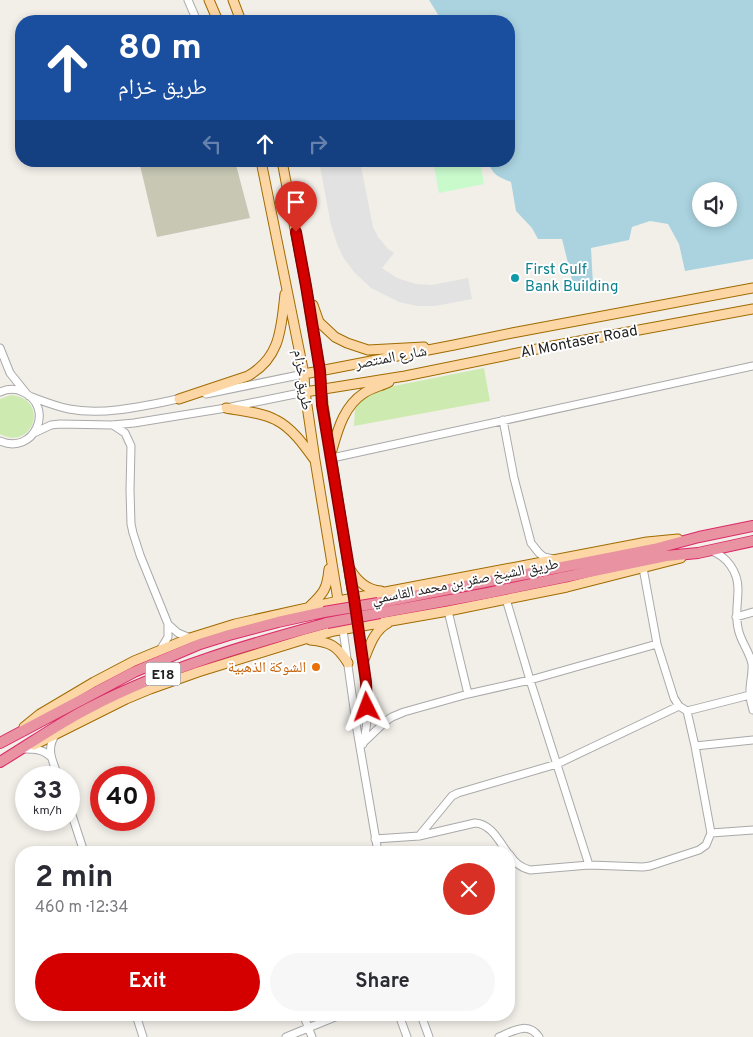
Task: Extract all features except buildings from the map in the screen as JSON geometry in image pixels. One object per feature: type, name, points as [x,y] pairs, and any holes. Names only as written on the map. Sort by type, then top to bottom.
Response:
[{"type":"highway","name":"طريق الشيخ صقر بن محمد القاسمي","points":[[0,762],[91,707],[137,685],[179,668],[247,645],[379,608],[753,526]]},
{"type":"highway","name":"طريق الشيخ صقر بن محمد القاسمي","points":[[0,743],[134,672],[200,644],[229,635],[324,612],[379,608],[488,593],[666,556],[703,552],[732,554],[753,541]]},
{"type":"main road","points":[[209,0],[215,15]]},
{"type":"main road","points":[[233,0],[239,15]]},
{"type":"main road","name":"طريق خزام","points":[[261,167],[304,374],[315,460],[343,630]]},
{"type":"main road","name":"طريق خزام","points":[[283,167],[320,371],[322,405],[358,627]]},
{"type":"main road","points":[[179,399],[248,376],[257,371],[267,361],[276,348],[281,332],[286,284]]},
{"type":"main road","points":[[306,286],[320,322],[335,337],[347,343],[368,350],[454,345]]},
{"type":"main road","name":"شارع المنتصر","points":[[304,374],[753,288]]},
{"type":"main road","name":"Al Montaser Road","points":[[405,376],[547,347],[753,309]]},
{"type":"main road","points":[[331,455],[339,425],[349,406],[364,393],[405,376]]},
{"type":"main road","name":"شارع المنتصر","points":[[305,392],[405,376]]},
{"type":"main road","points":[[226,408],[276,419],[294,434],[315,460]]},
{"type":"main road","points":[[10,737],[40,714],[134,661],[190,638],[235,624],[338,601],[647,542],[699,537]]},
{"type":"main road","points":[[12,755],[150,689],[305,639],[567,587],[703,552]]},
{"type":"main road","points":[[308,608],[326,589],[330,556]]},
{"type":"main road","points":[[347,560],[351,571],[361,583],[378,591],[389,592]]},
{"type":"main road","points":[[363,662],[377,631],[392,621]]},
{"type":"main road","points":[[305,639],[327,642],[341,651],[348,663]]},
{"type":"street","points":[[188,0],[194,15]]},
{"type":"street","points":[[0,348],[10,373],[34,400],[38,408],[40,416],[34,433]]},
{"type":"street","points":[[331,455],[753,366]]},
{"type":"street","name":"شارع المنتصر","points":[[28,394],[55,406],[106,412],[304,374]]},
{"type":"street","points":[[0,392],[11,389],[20,390],[28,394]]},
{"type":"street","name":"شارع المنتصر","points":[[2,442],[14,444],[21,442],[34,433],[60,424],[112,425],[134,423],[226,408],[305,392]]},
{"type":"street","points":[[503,420],[514,478],[531,543],[544,557],[557,560]]},
{"type":"street","points":[[112,425],[125,433],[132,446],[131,524],[140,556],[168,624],[168,637],[160,650]]},
{"type":"street","points":[[703,552],[719,555],[732,554],[738,587],[736,617],[738,629],[751,661],[753,672],[750,695],[753,710]]},
{"type":"street","points":[[515,863],[530,870],[589,864],[644,867],[704,848],[706,845],[711,833],[695,746],[686,711],[679,706],[674,698],[657,644],[643,568]]},
{"type":"street","points":[[506,599],[589,864]]},
{"type":"street","points":[[448,611],[468,694]]},
{"type":"street","points":[[736,617],[753,612]]},
{"type":"street","points":[[168,624],[178,634],[190,638]]},
{"type":"street","points":[[358,627],[367,707],[362,746]]},
{"type":"street","points":[[343,630],[356,730],[362,746],[377,846]]},
{"type":"street","points":[[362,746],[386,721],[398,714],[468,694],[530,680],[657,644]]},
{"type":"street","points":[[686,711],[750,695]]},
{"type":"street","points":[[419,836],[452,796],[458,793],[557,764],[679,706]]},
{"type":"street","points":[[55,766],[50,754],[51,743],[56,734]]},
{"type":"street","points":[[695,746],[753,740]]},
{"type":"street","points":[[24,750],[42,750],[52,758]]},
{"type":"street","points":[[375,839],[419,836],[482,824],[489,828],[502,846]]},
{"type":"street","points":[[711,833],[753,830]]},
{"type":"street","points":[[77,831],[82,846]]},
{"type":"street","points":[[138,1021],[144,1037]]},
{"type":"street","points":[[306,1021],[312,1037]]},
{"type":"street","points":[[286,1037],[325,1021]]},
{"type":"street","points":[[400,1021],[407,1037]]},
{"type":"street","points":[[424,1021],[429,1037]]},
{"type":"street","points":[[499,1037],[520,1028],[532,1029],[539,1037]]},
{"type":"shaded area","points":[[140,167],[237,167],[250,218],[157,237]]},
{"type":"shaded area","points":[[320,167],[361,167],[373,227],[378,237],[394,253],[382,268],[397,278],[416,284],[432,285],[468,278],[472,299],[435,306],[417,306],[399,302],[371,288],[354,272],[343,257],[331,225]]},
{"type":"green space","points":[[434,167],[481,167],[484,184],[439,193]]},
{"type":"green space","points":[[484,368],[490,401],[354,426],[355,409],[364,396],[379,389]]},
{"type":"green space","points":[[11,395],[23,399],[31,405],[34,414],[33,423],[29,431],[21,436],[12,438],[0,434],[0,399]]},
{"type":"water","points":[[429,0],[753,0],[753,259],[685,271],[679,244],[668,224],[650,221],[632,227],[629,240],[591,248],[593,285],[573,289],[562,239],[538,239],[532,228],[516,211],[511,182],[500,177],[491,167],[515,167],[515,15],[438,15]]},
{"type":"place","name":"First Gulf Bank Building","points":[[515,278]]},
{"type":"place","name":"الشوكة الذهبية","points":[[316,667]]},
{"type":"route","points":[[296,232],[320,371],[322,405],[354,598],[366,682],[367,707]]}]
